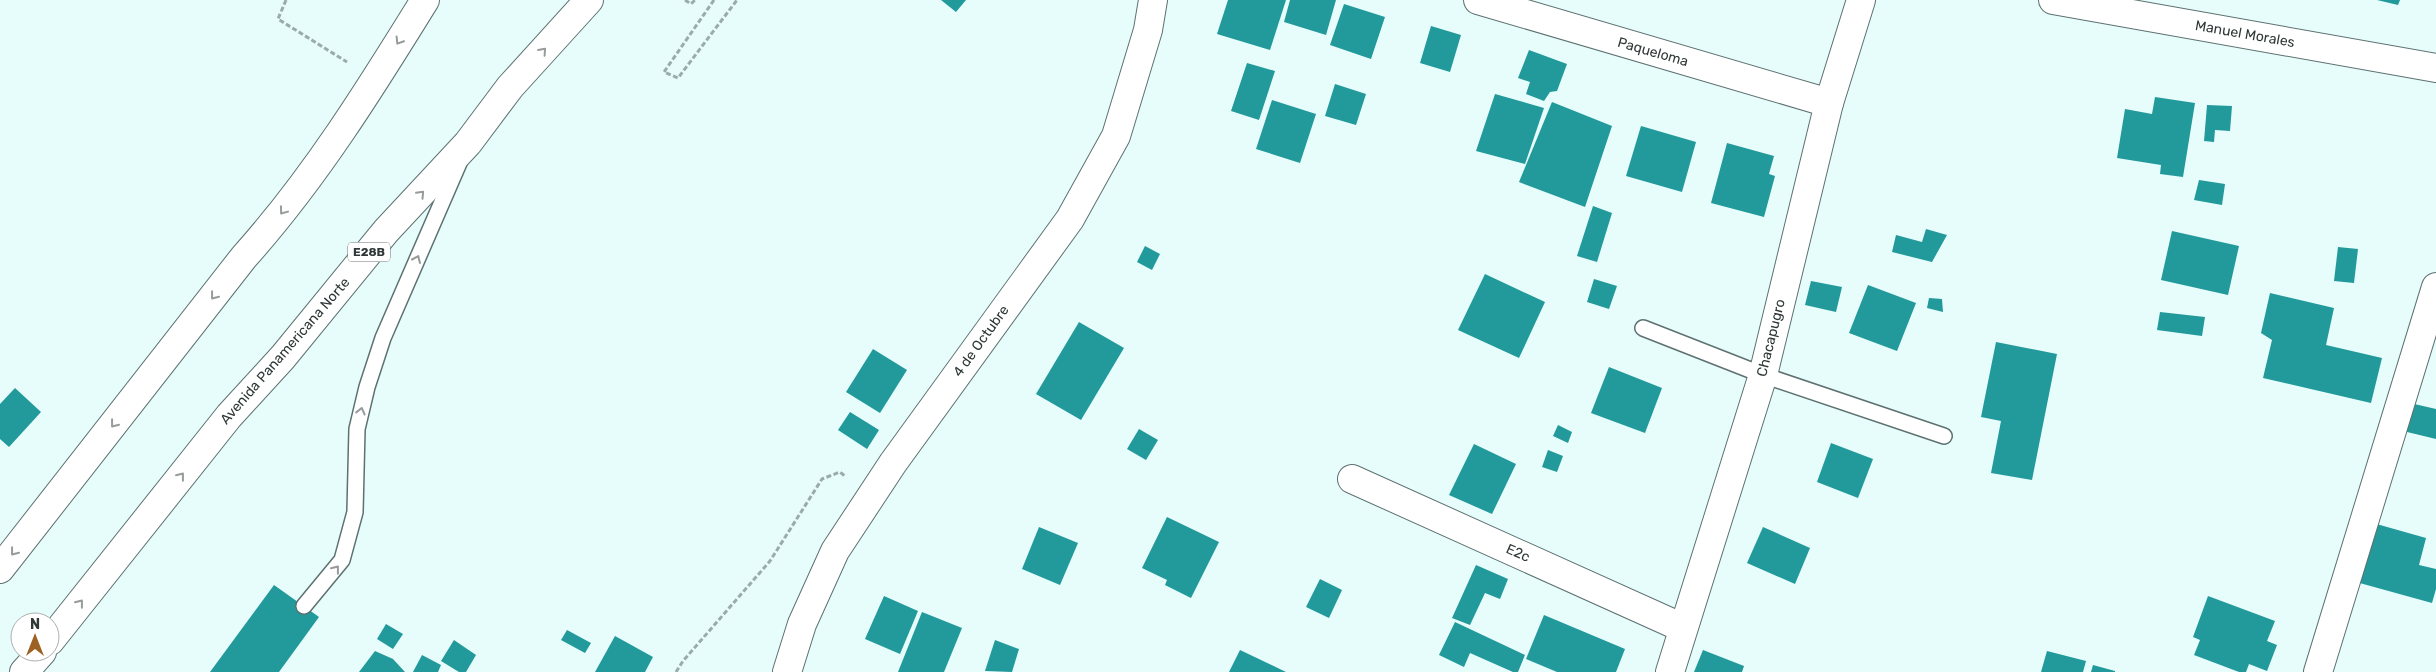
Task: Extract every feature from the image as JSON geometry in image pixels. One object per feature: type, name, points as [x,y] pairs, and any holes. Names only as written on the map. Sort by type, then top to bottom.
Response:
[{"type":"main road","points":[[0,569],[244,258],[267,232],[375,80],[425,0]]},
{"type":"main road","name":"Avenida Panamericana Norte","points":[[60,628],[229,416],[283,357],[386,231],[468,143],[510,87],[589,0]]},
{"type":"main road","name":"4 de Octubre","points":[[787,672],[802,624],[835,551],[898,455],[1070,219],[1116,136],[1148,30],[1152,0]]},
{"type":"main road","name":"Paqueloma","points":[[1478,0],[1829,103]]},
{"type":"main road","name":"Chacapugro","points":[[1670,672],[1763,375],[1829,103],[1861,0]]},
{"type":"main road","name":"Manuel Morales","points":[[2053,0],[2436,68]]},
{"type":"main road","points":[[2318,672],[2436,287]]},
{"type":"main road","name":"E2c","points":[[1352,478],[1683,628]]},
{"type":"main road","points":[[24,672],[33,662]]},
{"type":"lane","points":[[304,606],[342,560],[355,512],[357,429],[367,386],[383,338],[468,143]]},
{"type":"lane","points":[[1642,328],[1763,375],[1944,436]]},
{"type":"path","points":[[286,0],[278,18],[375,80]]},
{"type":"path","points":[[686,0],[691,4],[694,0]]},
{"type":"path","points":[[714,0],[664,72],[678,78],[737,0]]},
{"type":"path","points":[[676,672],[683,661],[770,561],[822,479],[840,472],[870,498]]},
{"type":"building","points":[[941,0],[966,0],[956,12]]},
{"type":"building","points":[[1228,0],[1286,0],[1270,50],[1217,34]]},
{"type":"building","points":[[1290,0],[1336,0],[1326,35],[1284,22]]},
{"type":"building","points":[[2377,0],[2400,0],[2398,5]]},
{"type":"building","points":[[1344,4],[1385,17],[1371,59],[1330,45]]},
{"type":"building","points":[[1431,26],[1461,35],[1450,72],[1420,63]]},
{"type":"building","points":[[1529,50],[1567,64],[1557,91],[1550,92],[1544,101],[1526,94],[1530,82],[1518,78]]},
{"type":"building","points":[[1247,63],[1275,71],[1259,120],[1231,111]]},
{"type":"building","points":[[1335,84],[1366,94],[1356,125],[1325,116]]},
{"type":"building","points":[[1495,94],[1544,108],[1525,164],[1476,151]]},
{"type":"building","points":[[2155,97],[2195,103],[2183,177],[2160,174],[2161,165],[2117,158],[2125,109],[2152,114]]},
{"type":"building","points":[[1272,100],[1316,114],[1300,163],[1256,149]]},
{"type":"building","points":[[1552,102],[1612,126],[1585,207],[1519,182]]},
{"type":"building","points":[[2207,105],[2232,106],[2230,131],[2215,130],[2214,142],[2204,141]]},
{"type":"building","points":[[1641,126],[1696,142],[1682,192],[1626,176]]},
{"type":"building","points":[[1727,143],[1774,156],[1769,174],[1775,176],[1764,217],[1711,203]]},
{"type":"building","points":[[2199,180],[2225,184],[2222,205],[2194,200]]},
{"type":"building","points":[[1593,206],[1612,213],[1597,262],[1577,256]]},
{"type":"building","points":[[1926,229],[1947,235],[1932,262],[1892,252],[1896,235],[1922,242]]},
{"type":"building","points":[[2172,231],[2239,246],[2228,295],[2161,280]]},
{"type":"building","points":[[1145,246],[1160,254],[1152,270],[1137,262]]},
{"type":"building","points":[[2338,247],[2358,249],[2354,283],[2334,281]]},
{"type":"building","points":[[1485,274],[1545,302],[1519,358],[1458,330]]},
{"type":"building","points":[[1594,279],[1617,286],[1609,309],[1587,302]]},
{"type":"building","points":[[1811,281],[1842,287],[1836,312],[1805,305]]},
{"type":"building","points":[[1868,285],[1916,303],[1897,351],[1849,333]]},
{"type":"building","points":[[2270,293],[2334,308],[2326,345],[2382,358],[2371,403],[2263,378],[2272,340],[2261,333]]},
{"type":"building","points":[[1929,298],[1942,299],[1943,312],[1927,308]]},
{"type":"building","points":[[2160,312],[2205,317],[2202,336],[2157,330]]},
{"type":"building","points":[[1079,322],[1124,348],[1081,420],[1036,394]]},
{"type":"building","points":[[1996,342],[2057,354],[2032,480],[1991,473],[2001,421],[1981,417]]},
{"type":"building","points":[[873,349],[907,370],[880,413],[846,392]]},
{"type":"building","points":[[1609,367],[1662,388],[1645,433],[1591,413]]},
{"type":"building","points":[[15,388],[41,412],[9,447],[0,439],[0,404]]},
{"type":"building","points":[[2410,403],[2436,409],[2436,439],[2403,431]]},
{"type":"building","points":[[850,412],[879,430],[867,449],[838,430]]},
{"type":"building","points":[[1558,425],[1572,432],[1568,443],[1553,436]]},
{"type":"building","points":[[1139,429],[1158,440],[1146,460],[1127,449]]},
{"type":"building","points":[[1831,443],[1873,459],[1858,498],[1817,482]]},
{"type":"building","points":[[1474,444],[1516,464],[1492,514],[1449,495]]},
{"type":"building","points":[[1548,450],[1563,456],[1557,472],[1542,467]]},
{"type":"building","points":[[1167,517],[1219,542],[1191,598],[1165,585],[1167,580],[1142,568]]},
{"type":"building","points":[[2373,523],[2426,538],[2419,565],[2436,569],[2436,589],[2432,603],[2356,582]]},
{"type":"building","points":[[1039,527],[1078,543],[1060,585],[1022,569]]},
{"type":"building","points":[[1763,527],[1810,548],[1795,584],[1747,563]]},
{"type":"building","points":[[1476,565],[1508,579],[1500,599],[1485,593],[1470,625],[1452,618]]},
{"type":"building","points":[[1320,579],[1342,590],[1329,618],[1306,607]]},
{"type":"building","points":[[274,585],[319,617],[279,672],[210,672]]},
{"type":"building","points":[[884,596],[918,611],[900,654],[865,639]]},
{"type":"building","points":[[2208,596],[2275,621],[2267,641],[2277,645],[2267,671],[2249,664],[2246,672],[2239,672],[2194,655],[2200,640],[2193,637]]},
{"type":"building","points":[[922,612],[962,628],[944,672],[898,672]]},
{"type":"building","points":[[1544,615],[1625,649],[1616,672],[1557,672],[1526,659]]},
{"type":"building","points":[[1455,622],[1525,655],[1518,672],[1513,672],[1470,653],[1464,667],[1439,655]]},
{"type":"building","points":[[386,624],[403,634],[393,649],[377,639]]},
{"type":"building","points":[[567,630],[591,643],[585,653],[561,640]]},
{"type":"building","points":[[615,636],[653,657],[645,672],[595,672]]},
{"type":"building","points":[[454,640],[476,655],[466,672],[459,672],[441,661]]},
{"type":"building","points":[[995,640],[1019,649],[1012,672],[985,671]]},
{"type":"building","points":[[1240,650],[1286,672],[1229,672]]},
{"type":"building","points":[[1703,650],[1744,666],[1742,672],[1694,672]]},
{"type":"building","points":[[375,651],[393,659],[405,672],[359,672]]},
{"type":"building","points":[[2047,651],[2086,661],[2083,672],[2041,672]]},
{"type":"building","points":[[422,655],[441,665],[438,672],[413,672]]},
{"type":"building","points":[[2093,665],[2115,671],[2115,672],[2091,672]]}]
